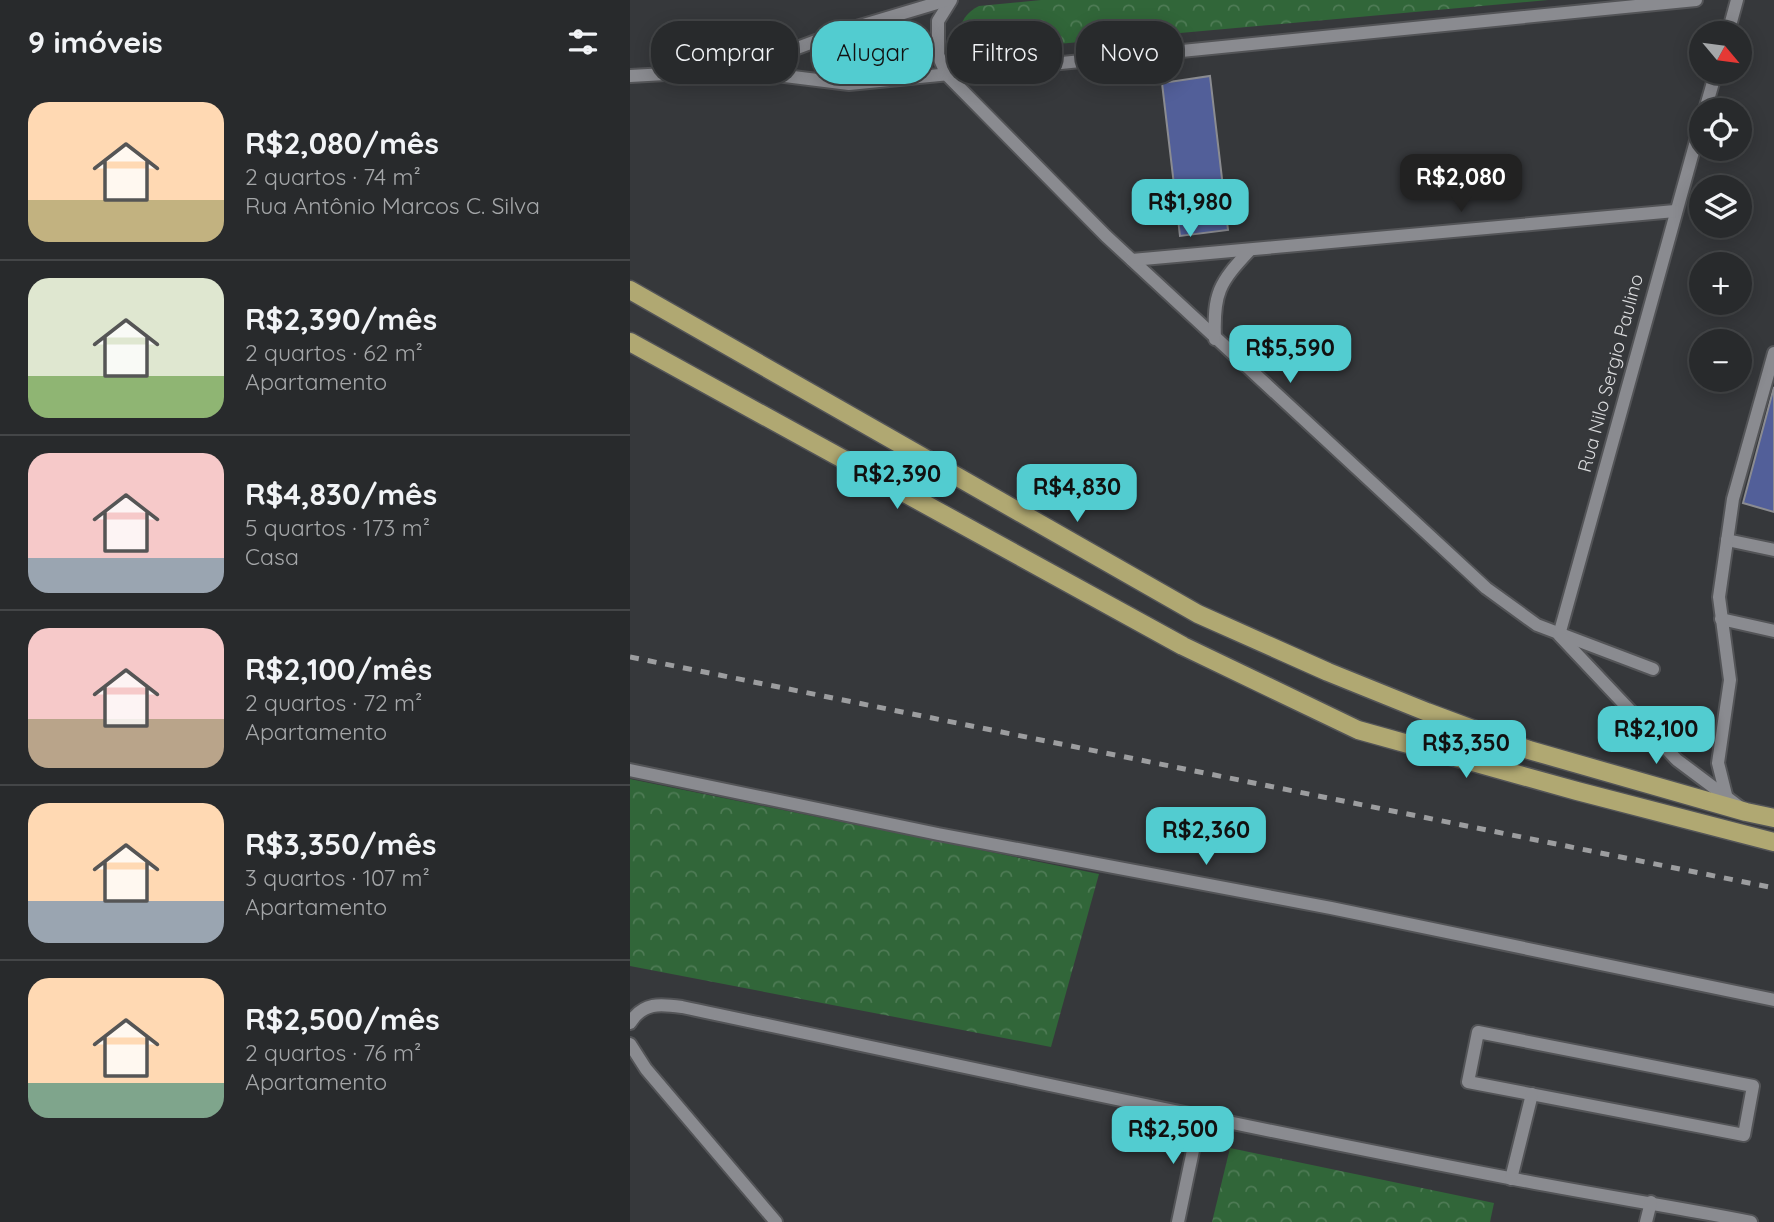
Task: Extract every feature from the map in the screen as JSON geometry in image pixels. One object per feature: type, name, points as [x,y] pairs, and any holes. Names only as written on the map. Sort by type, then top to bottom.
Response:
[{"type":"main road","points":[[630,290],[1198,614],[1328,672],[1517,745],[1774,818]]},
{"type":"main road","points":[[630,342],[1183,646],[1358,730],[1590,795],[1774,842]]},
{"type":"street","points":[[798,47],[840,32],[949,0]]},
{"type":"street","points":[[798,77],[849,83],[947,75],[938,55],[938,21],[949,0]]},
{"type":"street","points":[[1062,63],[1696,0]]},
{"type":"street","points":[[1731,21],[1737,0]]},
{"type":"street","points":[[630,76],[651,75]]},
{"type":"street","points":[[956,84],[1106,236],[1486,588],[1537,625],[1653,669]]},
{"type":"street","name":"Rua Nilo Sergio Paulino","points":[[1559,635],[1690,161]]},
{"type":"street","points":[[1132,260],[1675,211]]},
{"type":"street","points":[[1215,339],[1213,308],[1226,275],[1251,250]]},
{"type":"street","points":[[1726,796],[1718,763],[1730,680],[1719,597],[1733,499],[1774,353]]},
{"type":"street","points":[[1727,540],[1774,550]]},
{"type":"street","points":[[1721,619],[1774,631]]},
{"type":"street","points":[[1559,635],[1677,761],[1746,812]]},
{"type":"street","points":[[630,769],[939,834],[1331,908],[1774,1000]]},
{"type":"street","points":[[630,1023],[643,1008],[661,1004],[682,1007],[1200,1117],[1511,1179],[1751,1222]]},
{"type":"street","points":[[1478,1032],[1753,1086],[1744,1135],[1532,1094],[1468,1082],[1478,1032]]},
{"type":"street","points":[[630,1044],[646,1069],[776,1222]]},
{"type":"street","points":[[1511,1179],[1532,1094]]},
{"type":"street","points":[[1178,1222],[1200,1117]]},
{"type":"street","points":[[1646,1222],[1651,1202]]},
{"type":"green space","points":[[1041,0],[1548,0],[1183,33],[1183,21],[1076,21],[1076,42],[1062,44],[1062,21],[963,21],[979,6]]},
{"type":"green space","points":[[630,779],[1099,874],[1051,1047],[630,966]]},
{"type":"green space","points":[[1230,1148],[1494,1203],[1490,1222],[1212,1222]]},
{"type":"building","points":[[1210,76],[1228,230],[1180,236],[1162,84],[1183,84],[1183,80]]},
{"type":"building","points":[[1774,387],[1774,512],[1743,503]]},
{"type":"railway","points":[[630,657],[1774,888]]}]
